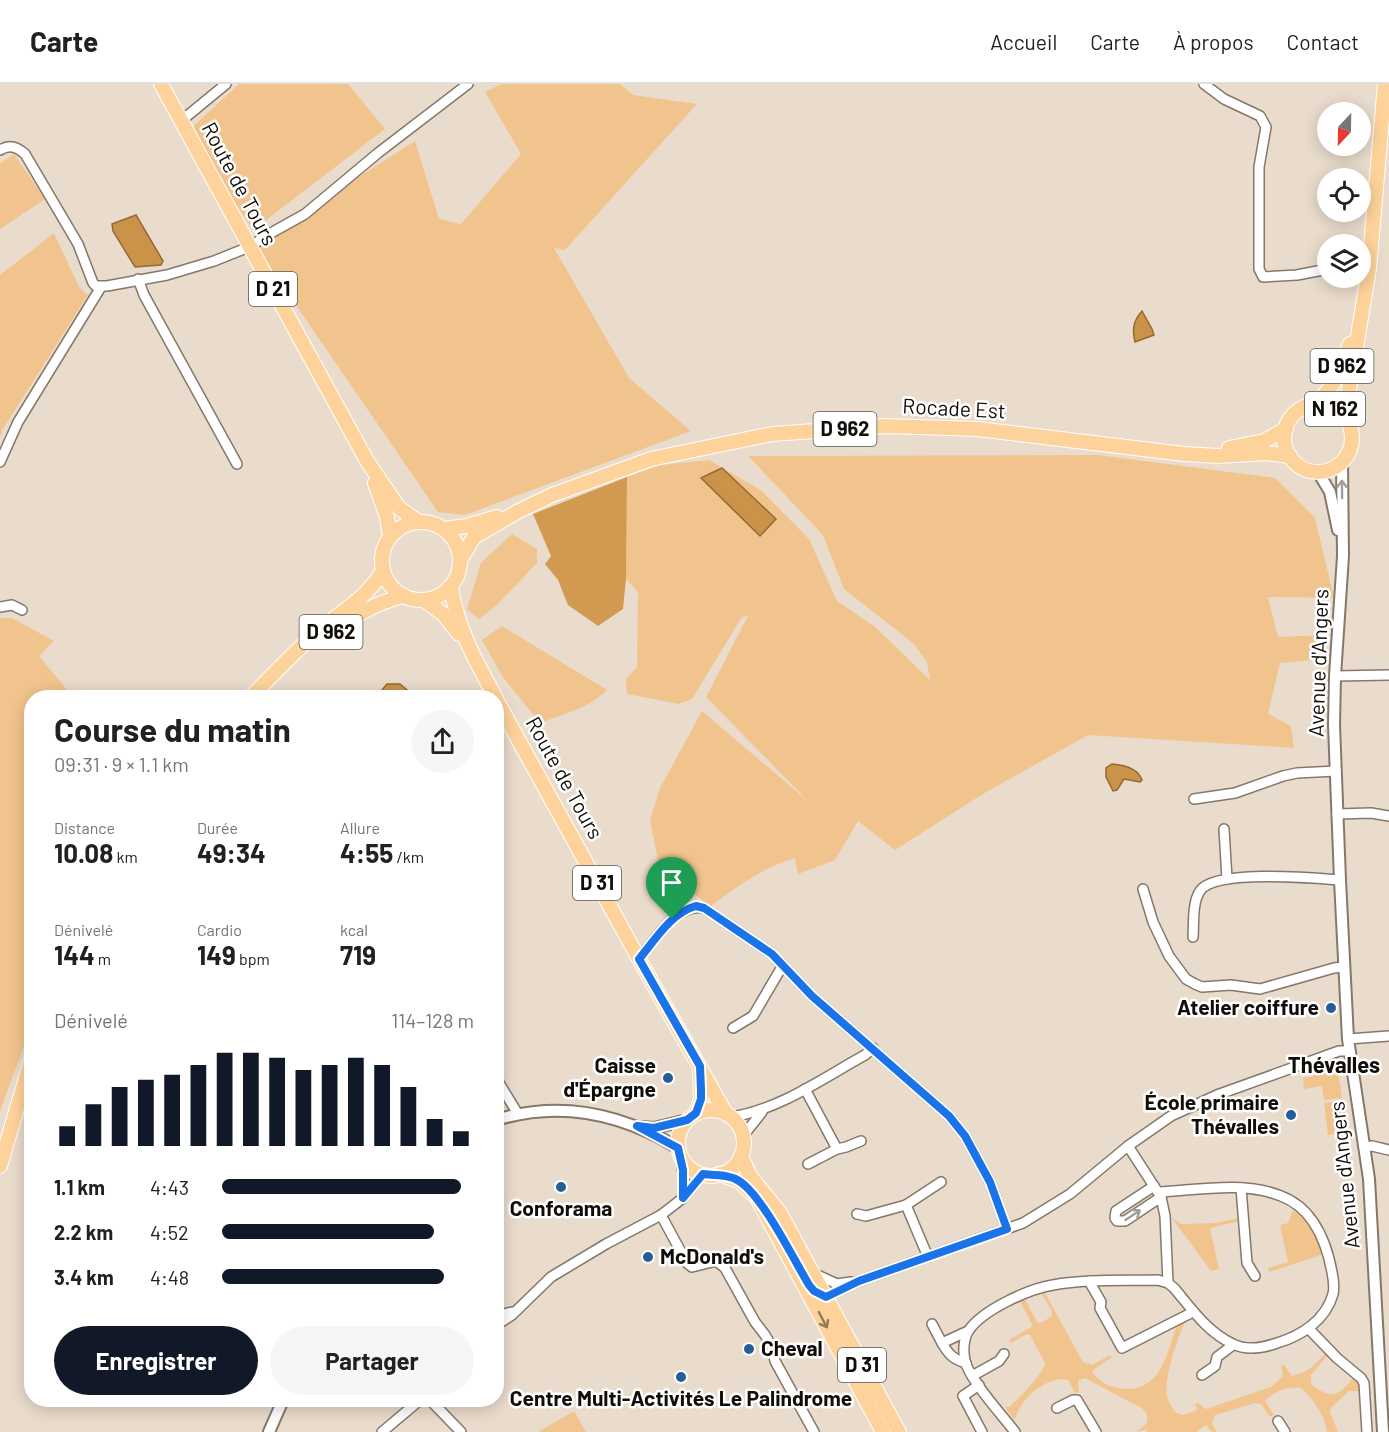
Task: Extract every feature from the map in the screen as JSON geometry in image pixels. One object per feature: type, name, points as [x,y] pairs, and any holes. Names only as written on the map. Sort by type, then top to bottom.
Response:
[{"type":"main road","name":"Route de Tours","points":[[161,84],[367,461],[399,508],[419,522]]},
{"type":"main road","name":"D 962","points":[[1369,234],[1385,84]]},
{"type":"main road","name":"D 962","points":[[1347,420],[1363,288]]},
{"type":"main road","name":"D 962","points":[[1317,404],[1333,384],[1359,323]]},
{"type":"main road","name":"N 162","points":[[1290,456],[1285,443],[1289,421],[1301,409],[1317,404],[1334,408],[1347,420],[1352,437],[1351,447],[1342,463]]},
{"type":"main road","name":"Rocade Est","points":[[460,560],[474,537],[552,495],[651,459],[795,432],[886,426],[978,429],[1184,454],[1217,456],[1266,453],[1290,456]]},
{"type":"main road","name":"Rocade Est","points":[[1184,454],[1264,441],[1286,429]]},
{"type":"main road","points":[[1290,456],[1302,468],[1318,472],[1331,470],[1342,463]]},
{"type":"main road","name":"Route de Tours","points":[[367,461],[387,517],[390,537]]},
{"type":"main road","name":"Rocade Est","points":[[444,530],[517,512]]},
{"type":"main road","points":[[419,522],[444,530],[453,538],[460,560],[459,570],[451,587],[438,596],[424,600],[404,597],[387,581],[383,571],[384,548],[390,537],[403,526],[419,522]]},
{"type":"main road","name":"D 962","points":[[258,690],[317,632],[369,592],[383,571]]},
{"type":"main road","name":"Route de Tours","points":[[451,587],[455,612],[466,642],[492,690]]},
{"type":"main road","name":"D 962","points":[[266,681],[354,616],[377,604],[404,597]]},
{"type":"main road","name":"Route de Tours","points":[[424,600],[443,614],[466,642]]},
{"type":"main road","name":"Route de Tours","points":[[504,713],[639,959],[728,1115]]},
{"type":"main road","name":"Route de Tours","points":[[691,1117],[701,1099],[700,1066]]},
{"type":"main road","points":[[0,1166],[24,1084]]},
{"type":"main road","points":[[720,1174],[732,1167],[741,1156],[743,1136],[736,1122],[728,1115],[710,1110],[691,1117],[681,1128],[680,1152],[687,1165],[703,1174],[720,1174],[739,1181],[757,1198],[883,1432]]},
{"type":"main road","name":"D 31","points":[[741,1156],[750,1176],[780,1213],[899,1432]]},
{"type":"street","points":[[181,121],[226,84]]},
{"type":"street","points":[[0,150],[10,146],[25,154],[78,244],[93,284],[101,287],[176,272],[214,261],[249,247],[305,214],[378,153],[468,84]]},
{"type":"street","points":[[1204,84],[1224,99],[1260,116],[1266,127],[1260,167],[1259,269],[1263,277],[1317,271]]},
{"type":"street","points":[[138,279],[144,295],[237,464]]},
{"type":"street","points":[[0,462],[18,422],[101,287]]},
{"type":"street","name":"Avenue d'Angers","points":[[1342,463],[1344,556],[1335,676],[1343,967],[1348,1039],[1370,1190],[1383,1432]]},
{"type":"street","name":"Avenue d'Angers","points":[[1318,472],[1330,492],[1344,556]]},
{"type":"street","points":[[0,607],[12,605],[22,610]]},
{"type":"street","points":[[1335,676],[1389,675]]},
{"type":"street","points":[[1194,799],[1236,794],[1290,774],[1336,771]]},
{"type":"street","points":[[1337,814],[1371,813],[1389,816]]},
{"type":"street","points":[[1224,829],[1227,879]]},
{"type":"street","points":[[1193,937],[1196,898],[1201,889],[1209,883],[1227,879],[1287,876],[1340,880]]},
{"type":"street","points":[[1143,889],[1153,922],[1169,956],[1186,979],[1202,987],[1231,985],[1260,989],[1343,967]]},
{"type":"street","points":[[639,959],[672,919],[686,909],[696,906],[704,908],[772,954],[812,996],[949,1116],[965,1136],[990,1182],[1007,1229]]},
{"type":"street","points":[[733,1028],[753,1016],[783,965]]},
{"type":"street","points":[[1348,1039],[1389,1036]]},
{"type":"street","points":[[728,1115],[752,1114],[763,1110],[805,1089],[865,1055],[873,1048]]},
{"type":"street","points":[[776,1231],[809,1285],[814,1291],[826,1297],[859,1281],[1023,1223],[1070,1194],[1128,1146],[1171,1116],[1217,1095],[1339,1051],[1350,1052]]},
{"type":"street","points":[[805,1089],[837,1149]]},
{"type":"street","points":[[504,1091],[518,1114]]},
{"type":"street","points":[[504,1118],[549,1110],[572,1110],[654,1128],[691,1117]]},
{"type":"street","points":[[743,1136],[763,1110]]},
{"type":"street","points":[[637,1126],[680,1152],[684,1182],[683,1198]]},
{"type":"street","points":[[808,1164],[861,1140]]},
{"type":"street","points":[[1128,1146],[1158,1192],[1165,1216],[1168,1284]]},
{"type":"street","points":[[1364,1147],[1372,1146],[1389,1150]]},
{"type":"street","points":[[504,1320],[508,1319],[551,1277],[661,1215],[683,1198],[703,1174]]},
{"type":"street","points":[[857,1214],[866,1216],[906,1205],[941,1182]]},
{"type":"street","points":[[1241,1188],[1247,1263],[1255,1276]]},
{"type":"street","points":[[1015,1432],[972,1376],[966,1363],[964,1342],[968,1331],[979,1318],[1024,1293],[1051,1285],[1089,1281],[1158,1280],[1168,1284],[1218,1336],[1243,1348],[1270,1346],[1285,1341],[1309,1329],[1328,1306],[1334,1287],[1324,1240],[1314,1222],[1303,1209],[1282,1196],[1251,1188],[1158,1192]]},
{"type":"street","points":[[906,1205],[928,1257]]},
{"type":"street","points":[[661,1215],[687,1263],[692,1267],[699,1267],[716,1261],[725,1268],[772,1347],[775,1361],[814,1432]]},
{"type":"street","points":[[812,1272],[824,1280],[837,1284],[859,1281]]},
{"type":"street","points":[[1089,1281],[1101,1302],[1100,1308],[1122,1348],[1193,1311]]},
{"type":"street","points":[[932,1324],[949,1355],[955,1360],[966,1363]]},
{"type":"street","points":[[1309,1329],[1337,1358],[1362,1378],[1366,1432]]},
{"type":"street","points":[[942,1343],[968,1331]]},
{"type":"street","points":[[1202,1375],[1215,1366],[1217,1357],[1233,1345]]},
{"type":"street","points":[[972,1376],[999,1361],[1004,1354]]},
{"type":"street","points":[[980,1385],[963,1396],[982,1432]]},
{"type":"street","points":[[1057,1408],[1077,1400],[1096,1432]]},
{"type":"street","points":[[269,1432],[280,1407]]},
{"type":"street","points":[[382,1432],[412,1407]]},
{"type":"street","points":[[437,1407],[460,1432]]},
{"type":"street","points":[[1278,1421],[1285,1432]]},
{"type":"shaded area","points":[[239,84],[348,84],[385,129],[253,230],[187,132]]},
{"type":"shaded area","points":[[501,84],[620,84],[633,95],[697,104],[565,250],[554,248],[629,378],[691,431],[465,515],[438,512],[254,244],[415,141],[439,219],[461,224],[521,154],[485,92]]},
{"type":"shaded area","points":[[14,154],[45,199],[0,229],[0,163]]},
{"type":"shaded area","points":[[136,215],[163,261],[161,265],[135,267],[113,231],[112,224]]},
{"type":"shaded area","points":[[54,233],[79,287],[88,295],[0,437],[0,275]]},
{"type":"shaded area","points":[[1142,311],[1154,335],[1135,342],[1134,326]]},
{"type":"shaded area","points":[[1098,455],[1275,478],[1315,518],[1334,598],[1268,597],[1278,637],[1327,635],[1325,659],[1280,663],[1268,714],[1291,726],[1294,748],[1088,735],[983,794],[895,850],[858,821],[835,860],[798,874],[795,858],[783,862],[751,878],[711,906],[660,871],[650,820],[660,788],[702,711],[808,801],[706,697],[748,616],[742,617],[692,699],[679,704],[627,694],[626,679],[637,667],[638,592],[626,579],[627,477],[661,465],[709,460],[762,491],[809,539],[837,601],[874,626],[930,680],[927,662],[914,644],[844,589],[823,535],[748,456]]},
{"type":"shaded area","points":[[722,468],[776,519],[760,536],[701,478]]},
{"type":"shaded area","points":[[627,477],[626,579],[623,609],[598,626],[568,605],[558,580],[545,564],[551,556],[533,514]]},
{"type":"shaded area","points":[[512,534],[537,549],[537,563],[497,605],[479,619],[467,609],[481,563]]},
{"type":"shaded area","points":[[0,618],[12,618],[54,641],[39,656],[67,690],[24,690],[24,1046],[0,1111]]},
{"type":"shaded area","points":[[502,626],[607,690],[584,706],[540,723],[502,676],[482,640]]},
{"type":"shaded area","points":[[387,684],[400,684],[407,690],[382,690]]},
{"type":"shaded area","points":[[1112,764],[1134,770],[1142,780],[1140,782],[1124,779],[1117,790],[1113,791],[1106,777],[1106,768]]},
{"type":"shaded area","points":[[1338,1070],[1342,1098],[1324,1100],[1322,1086],[1304,1089],[1303,1078]]},
{"type":"shaded area","points":[[1343,1100],[1347,1132],[1328,1135],[1324,1103]]},
{"type":"shaded area","points":[[1293,1210],[1312,1229],[1324,1254],[1269,1272],[1268,1268],[1288,1262],[1280,1225],[1288,1223]]},
{"type":"shaded area","points":[[1172,1218],[1181,1224],[1215,1223],[1239,1218],[1240,1221],[1210,1228],[1219,1269],[1211,1271]]},
{"type":"shaded area","points":[[1045,1293],[1083,1362],[1092,1365],[1110,1355],[1112,1357],[1092,1371],[1103,1382],[1118,1388],[1132,1389],[1153,1379],[1165,1360],[1177,1325],[1186,1321],[1175,1347],[1167,1379],[1169,1403],[1176,1413],[1183,1415],[1195,1411],[1197,1408],[1195,1404],[1198,1403],[1206,1409],[1271,1387],[1283,1376],[1281,1366],[1284,1365],[1292,1376],[1311,1368],[1326,1353],[1328,1355],[1311,1375],[1311,1384],[1325,1393],[1335,1394],[1354,1377],[1359,1383],[1359,1391],[1349,1391],[1331,1408],[1330,1412],[1338,1432],[1327,1432],[1318,1408],[1301,1388],[1297,1388],[1277,1392],[1265,1401],[1274,1415],[1270,1417],[1261,1404],[1255,1403],[1215,1415],[1212,1423],[1217,1432],[1212,1432],[1206,1425],[1196,1432],[1148,1432],[1146,1430],[1135,1432],[1147,1420],[1143,1409],[1085,1378],[1078,1381],[1079,1392],[1075,1393],[1068,1380],[1051,1381],[1042,1386],[1021,1405],[1015,1421],[1005,1407],[1010,1407],[1030,1386],[1040,1374],[1045,1363],[1030,1335],[1027,1334],[1011,1343],[1009,1340],[1033,1326],[1020,1301],[1025,1299],[1037,1322],[1040,1323],[1051,1317],[1052,1311],[1042,1294]]},
{"type":"shaded area","points":[[574,1411],[586,1432],[538,1432]]},
{"type":"place","name":"Atelier coiffure","points":[[1331,1008]]},
{"type":"place","name":"Caisse d'Épargne","points":[[668,1078]]},
{"type":"place","name":"École primaire Thévalles","points":[[1291,1115]]},
{"type":"place","name":"Conforama","points":[[561,1187]]},
{"type":"place","name":"McDonald's","points":[[648,1257]]},
{"type":"place","name":"Cheval","points":[[749,1349]]},
{"type":"place","name":"Centre Multi-Activités Le Palindrome","points":[[681,1377]]},
{"type":"district","name":"Thévalles","points":[[1334,1065]]},
{"type":"route","points":[[696,906],[704,908],[772,954],[812,996],[949,1116],[965,1136],[990,1182],[1007,1229],[859,1281],[826,1297],[814,1291],[809,1285],[757,1198],[739,1181],[720,1174],[703,1174],[683,1198],[683,1170],[678,1148],[637,1126],[654,1128],[687,1120],[696,1113],[701,1099],[700,1066],[639,959],[672,919],[686,909],[696,906]]}]
